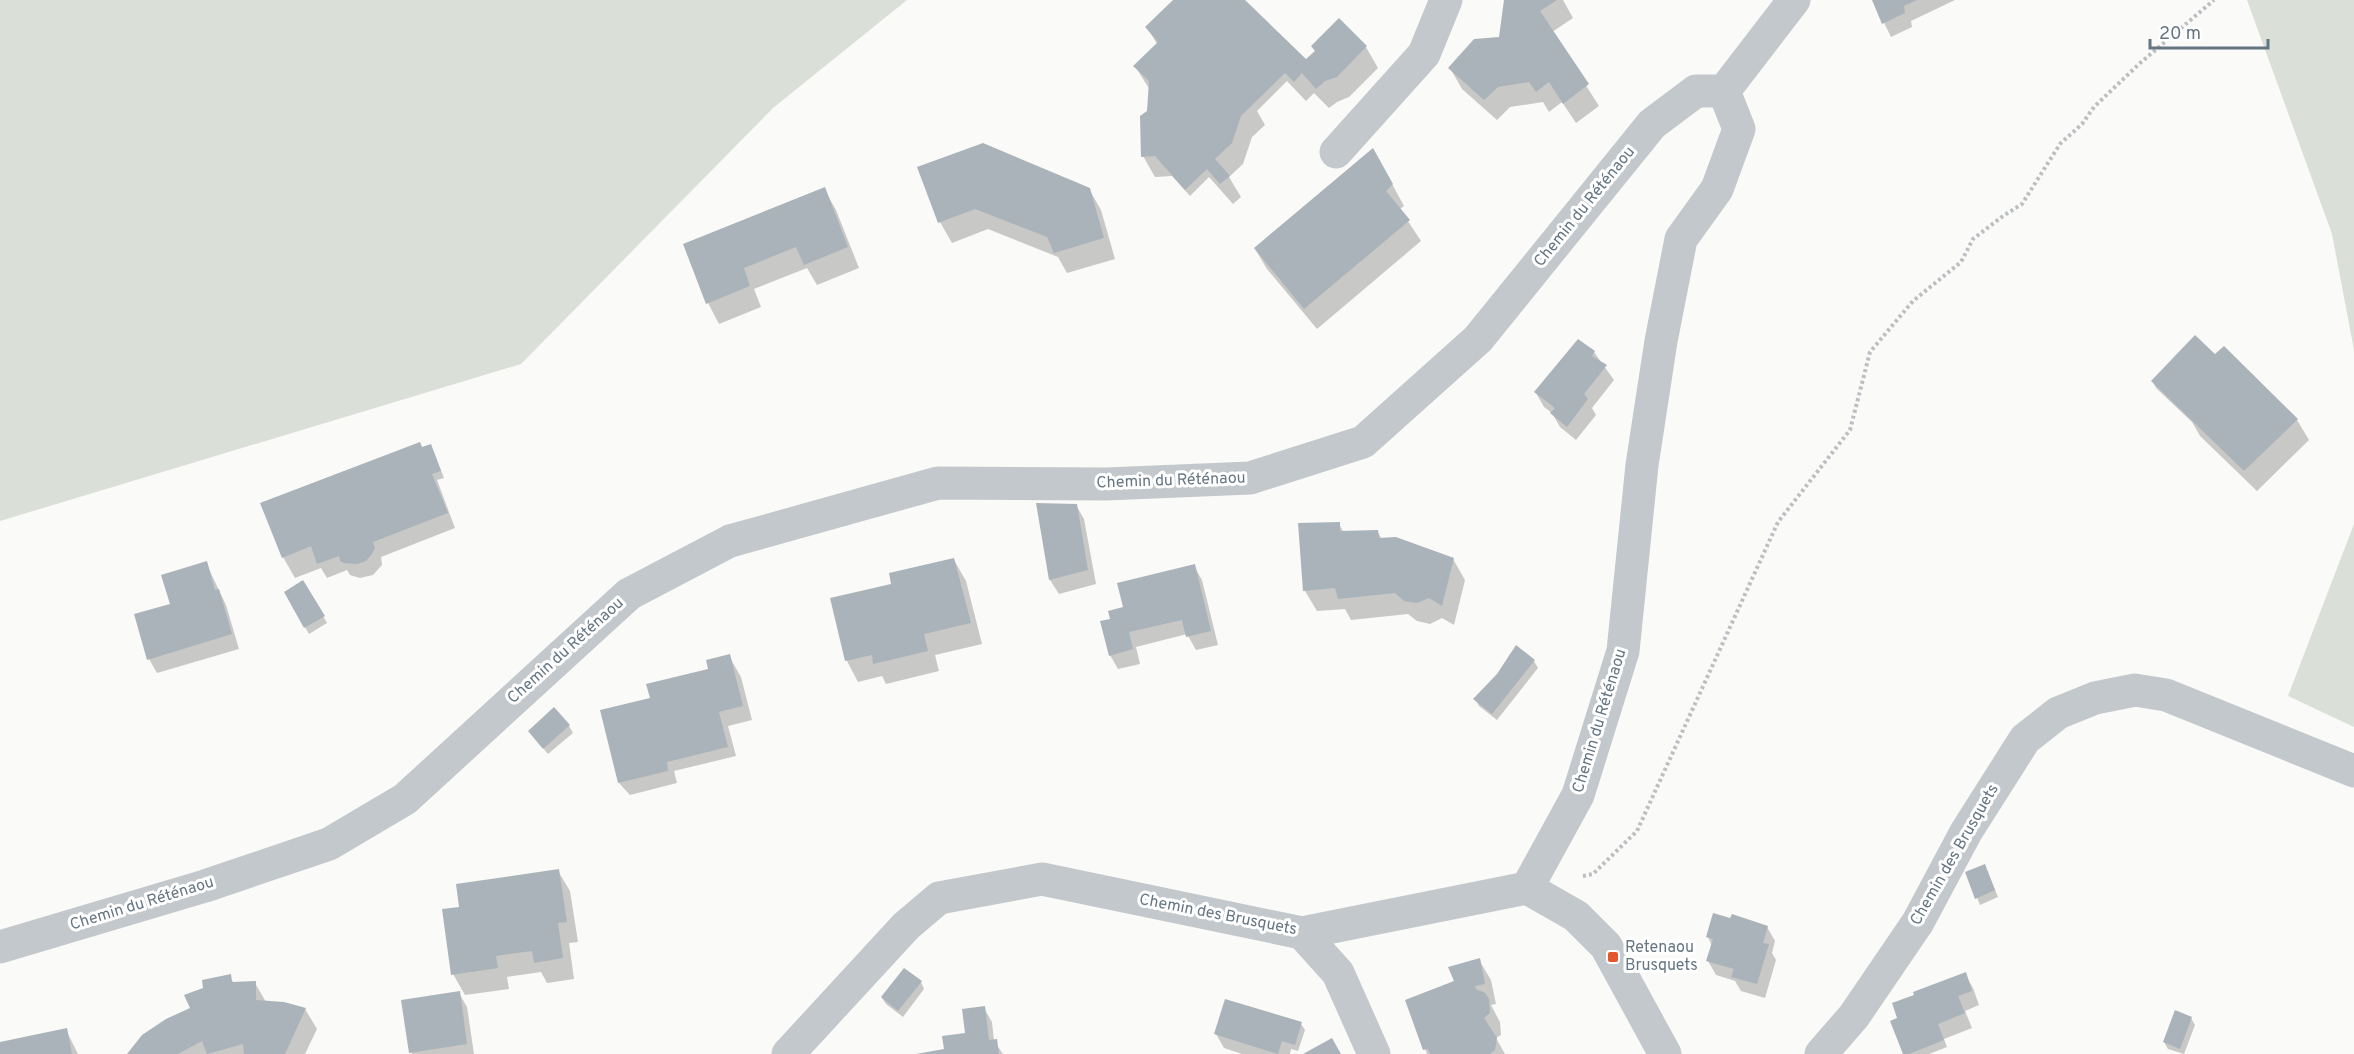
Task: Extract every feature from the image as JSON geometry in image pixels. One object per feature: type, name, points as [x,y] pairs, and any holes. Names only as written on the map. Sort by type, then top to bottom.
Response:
[{"type":"street","points":[[1336,152],[1424,54],[1446,0]]},
{"type":"street","points":[[1725,91],[1794,0]]},
{"type":"street","name":"Chemin du Réténaou","points":[[0,946],[205,886],[329,844],[405,798],[629,594],[730,541],[938,483],[1106,484],[1250,478],[1363,442],[1478,339],[1652,124],[1696,91],[1725,91],[1738,129],[1717,189],[1681,239],[1661,341],[1642,465],[1623,651],[1578,795],[1527,888]]},
{"type":"street","name":"Chemin des Brusquets","points":[[1821,1054],[1854,1016],[1918,922],[1966,832],[2025,739],[2058,713],[2095,698],[2135,690],[2166,695],[2354,771]]},
{"type":"street","name":"Chemin des Brusquets","points":[[788,1054],[906,926],[939,898],[1042,879],[1302,933],[1527,888]]},
{"type":"street","points":[[1527,888],[1576,916],[1606,946],[1665,1054]]},
{"type":"street","points":[[1302,933],[1338,973],[1374,1054]]},
{"type":"path","points":[[1582,876],[1593,874],[1637,831],[1778,522],[1850,430],[1870,352],[1913,301],[1961,261],[1973,239],[2022,204],[2060,144],[2082,124],[2094,107],[2139,64],[2214,0]]},
{"type":"shaded area","points":[[0,0],[907,0],[773,108],[521,364],[0,521]]},
{"type":"shaded area","points":[[2247,0],[2354,0],[2354,350],[2332,234]]},
{"type":"shaded area","points":[[2354,524],[2354,727],[2288,696]]},
{"type":"building","points":[[1173,0],[1245,0],[1306,59],[1315,51],[1311,46],[1339,18],[1367,46],[1337,77],[1325,81],[1316,89],[1302,73],[1294,82],[1285,73],[1241,116],[1232,143],[1215,159],[1230,176],[1220,184],[1207,169],[1185,190],[1155,156],[1141,157],[1140,116],[1147,111],[1149,81],[1133,66],[1158,42],[1145,27]]},
{"type":"building","points":[[1504,0],[1557,0],[1540,11],[1589,84],[1563,104],[1549,82],[1536,92],[1529,82],[1498,87],[1484,100],[1448,68],[1474,39],[1499,37]]},
{"type":"building","points":[[1872,0],[1917,0],[1904,6],[1905,13],[1882,24]]},
{"type":"building","points":[[983,143],[1090,188],[1104,238],[1054,253],[1047,237],[975,209],[938,223],[917,167]]},
{"type":"building","points":[[1373,148],[1393,184],[1386,191],[1410,220],[1304,309],[1254,248]]},
{"type":"building","points":[[825,187],[848,247],[804,265],[796,247],[744,268],[750,286],[706,304],[683,244]]},
{"type":"building","points":[[2195,335],[2215,354],[2224,346],[2298,419],[2244,471],[2151,381]]},
{"type":"building","points":[[1578,339],[1595,351],[1592,356],[1607,365],[1584,394],[1588,399],[1567,427],[1550,413],[1555,408],[1534,392]]},
{"type":"building","points":[[420,442],[422,447],[431,444],[441,471],[432,474],[448,513],[373,542],[375,548],[372,554],[366,561],[357,564],[344,563],[340,561],[339,556],[317,564],[311,546],[282,558],[260,503]]},
{"type":"building","points":[[1036,503],[1077,504],[1088,570],[1049,580]]},
{"type":"building","points":[[1340,522],[1340,531],[1378,530],[1379,538],[1396,537],[1454,558],[1442,606],[1429,598],[1417,603],[1404,601],[1395,593],[1338,599],[1335,588],[1303,591],[1298,523]]},
{"type":"building","points":[[954,558],[971,623],[924,634],[928,651],[873,664],[872,655],[845,661],[830,598],[891,584],[889,573]]},
{"type":"building","points":[[207,561],[215,590],[219,589],[232,634],[147,660],[134,614],[170,604],[161,575]]},
{"type":"building","points":[[1195,564],[1211,631],[1186,637],[1182,620],[1129,632],[1133,649],[1109,656],[1100,621],[1110,619],[1108,611],[1123,607],[1117,583]]},
{"type":"building","points":[[303,580],[325,616],[304,628],[284,592]]},
{"type":"building","points":[[1516,645],[1535,660],[1492,714],[1473,699],[1497,674]]},
{"type":"building","points":[[730,654],[743,706],[719,712],[728,747],[667,762],[668,771],[618,783],[600,710],[650,698],[646,684],[708,669],[706,660]]},
{"type":"building","points":[[554,707],[570,725],[543,749],[528,731]]},
{"type":"building","points":[[1985,864],[1995,890],[1975,899],[1965,872]]},
{"type":"building","points":[[559,869],[567,922],[558,923],[563,958],[534,963],[532,951],[496,956],[498,968],[451,975],[442,909],[459,907],[456,884]]},
{"type":"building","points":[[1713,913],[1730,918],[1732,914],[1768,926],[1763,943],[1769,944],[1757,984],[1731,977],[1734,969],[1706,961],[1713,939],[1706,937]]},
{"type":"building","points":[[1480,958],[1485,984],[1475,986],[1489,999],[1490,1013],[1484,1018],[1497,1038],[1495,1050],[1490,1054],[1430,1054],[1428,1049],[1423,1050],[1405,1000],[1454,981],[1448,967]]},
{"type":"building","points":[[904,968],[922,981],[898,1011],[881,997]]},
{"type":"building","points":[[1966,972],[1972,991],[1958,996],[1965,1013],[1938,1024],[1944,1040],[1909,1054],[1903,1054],[1890,1021],[1897,1018],[1892,1003],[1914,995],[1913,992]]},
{"type":"building","points":[[231,974],[232,982],[256,981],[256,1000],[284,1002],[306,1008],[285,1054],[244,1054],[243,1044],[207,1054],[202,1041],[178,1054],[127,1054],[142,1035],[166,1019],[190,1008],[184,995],[203,988],[202,980]]},
{"type":"building","points":[[460,991],[467,1044],[409,1053],[401,1000]]},
{"type":"building","points":[[1225,999],[1302,1022],[1295,1045],[1282,1041],[1278,1054],[1214,1034]]},
{"type":"building","points":[[985,1006],[989,1040],[997,1039],[999,1054],[916,1054],[944,1049],[942,1036],[965,1033],[962,1009]]},
{"type":"building","points":[[2175,1010],[2192,1017],[2180,1049],[2163,1042]]},
{"type":"building","points":[[67,1028],[72,1054],[0,1054],[0,1042]]},
{"type":"building","points":[[1332,1038],[1341,1054],[1303,1054]]},
{"type":"place","name":"Retenaou Brusquets","points":[[1613,957]]}]
